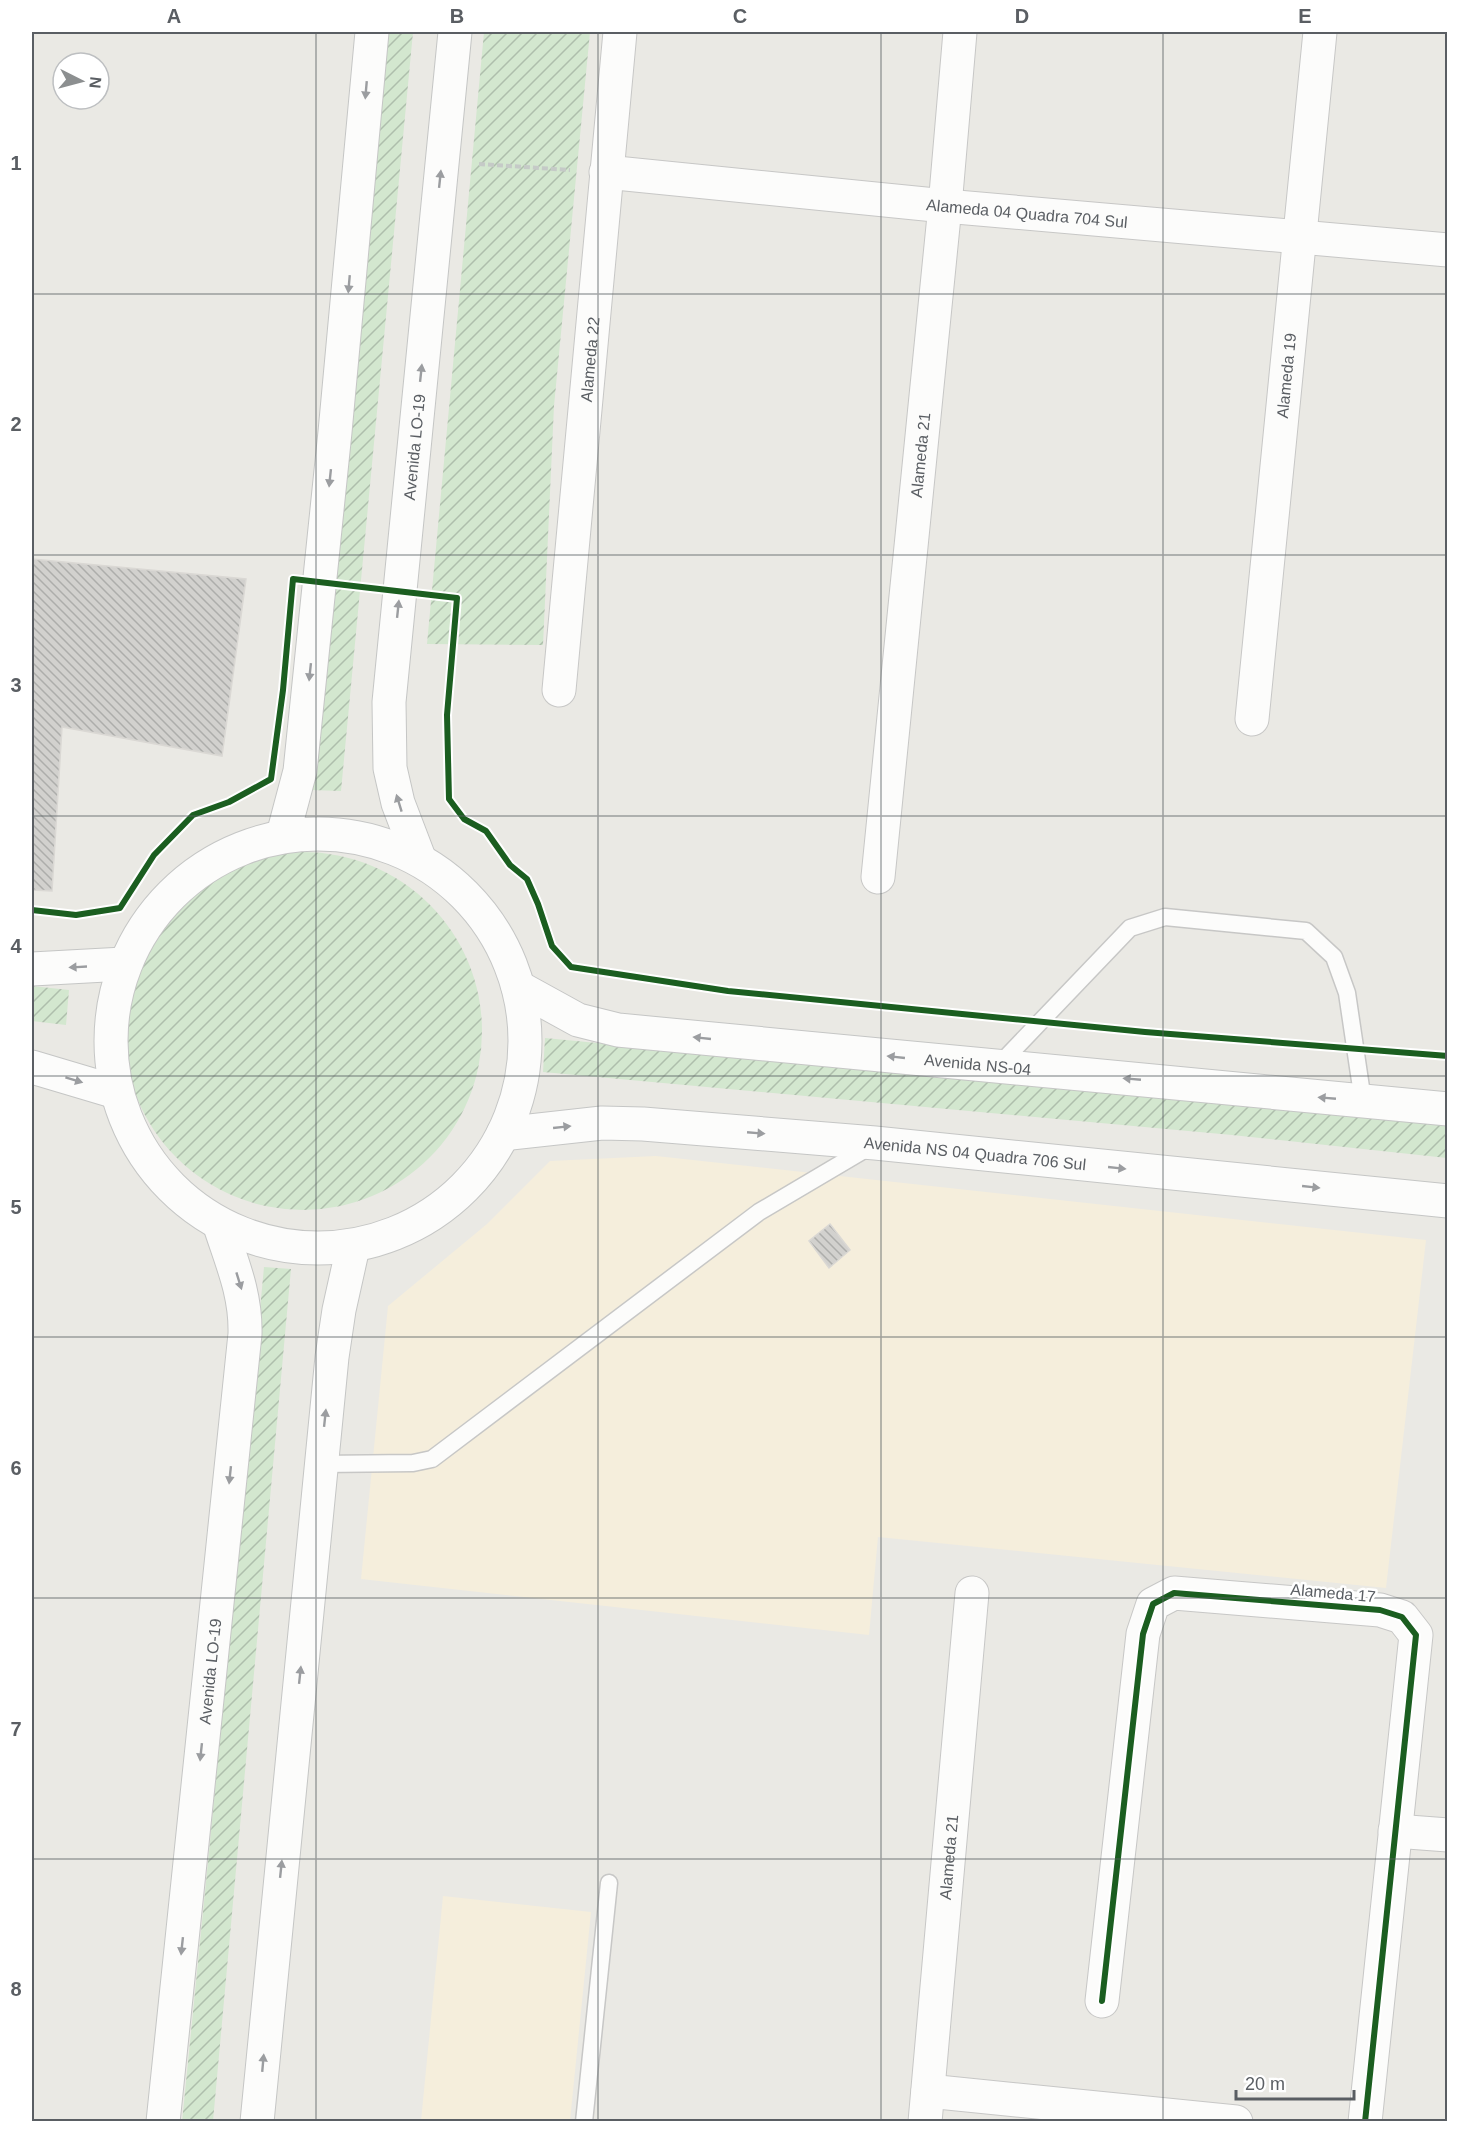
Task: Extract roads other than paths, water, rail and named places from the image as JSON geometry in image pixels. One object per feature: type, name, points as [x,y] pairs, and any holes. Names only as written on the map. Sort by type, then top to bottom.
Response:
[{"type":"street","points":[[283,835],[300,771],[335,432],[372,32]]},
{"type":"street","name":"Avenida LO-19","points":[[418,858],[398,803],[390,768],[389,702],[455,32]]},
{"type":"street","name":"Alameda 22","points":[[559,690],[620,32]]},
{"type":"street","name":"Alameda 21","points":[[878,877],[945,207],[960,32]]},
{"type":"street","name":"Alameda 19","points":[[1252,719],[1320,32]]},
{"type":"street","name":"Alameda 04 Quadra 704 Sul","points":[[606,172],[945,207],[1448,250]]},
{"type":"street","points":[[318,832],[353,835],[386,844],[418,858],[463,891],[497,935],[518,987],[524,1062],[504,1134],[466,1187],[414,1226],[353,1247],[285,1248],[220,1226],[173,1192],[138,1146],[116,1092],[110,1050],[113,1006],[124,964],[187,879],[283,835],[318,832]]},
{"type":"street","points":[[32,969],[124,964]]},
{"type":"street","name":"Avenida NS-04","points":[[518,987],[578,1020],[618,1030],[1448,1109]]},
{"type":"street","points":[[32,1067],[116,1092]]},
{"type":"street","name":"Avenida NS 04 Quadra 706 Sul","points":[[504,1134],[602,1123],[622,1124],[875,1143],[1448,1201]]},
{"type":"street","name":"Avenida LO-19","points":[[163,2121],[246,1311],[241,1287],[220,1226]]},
{"type":"street","points":[[257,2121],[332,1357],[339,1310],[353,1247]]},
{"type":"street","name":"Alameda 21","points":[[926,2106],[972,1593]]},
{"type":"street","name":"Alameda 17","points":[[1102,2001],[1143,1634],[1153,1604],[1174,1593],[1380,1611],[1402,1617],[1416,1635],[1365,2121]]},
{"type":"street","points":[[1395,1831],[1448,1835]]},
{"type":"street","points":[[926,2106],[1236,2121]]},
{"type":"lane","points":[[997,1067],[1130,928],[1165,917],[1306,931],[1334,957],[1347,993],[1363,1101]]},
{"type":"lane","points":[[321,1464],[412,1463],[432,1459],[759,1212],[875,1143]]},
{"type":"lane","points":[[584,2121],[609,1883]]}]
